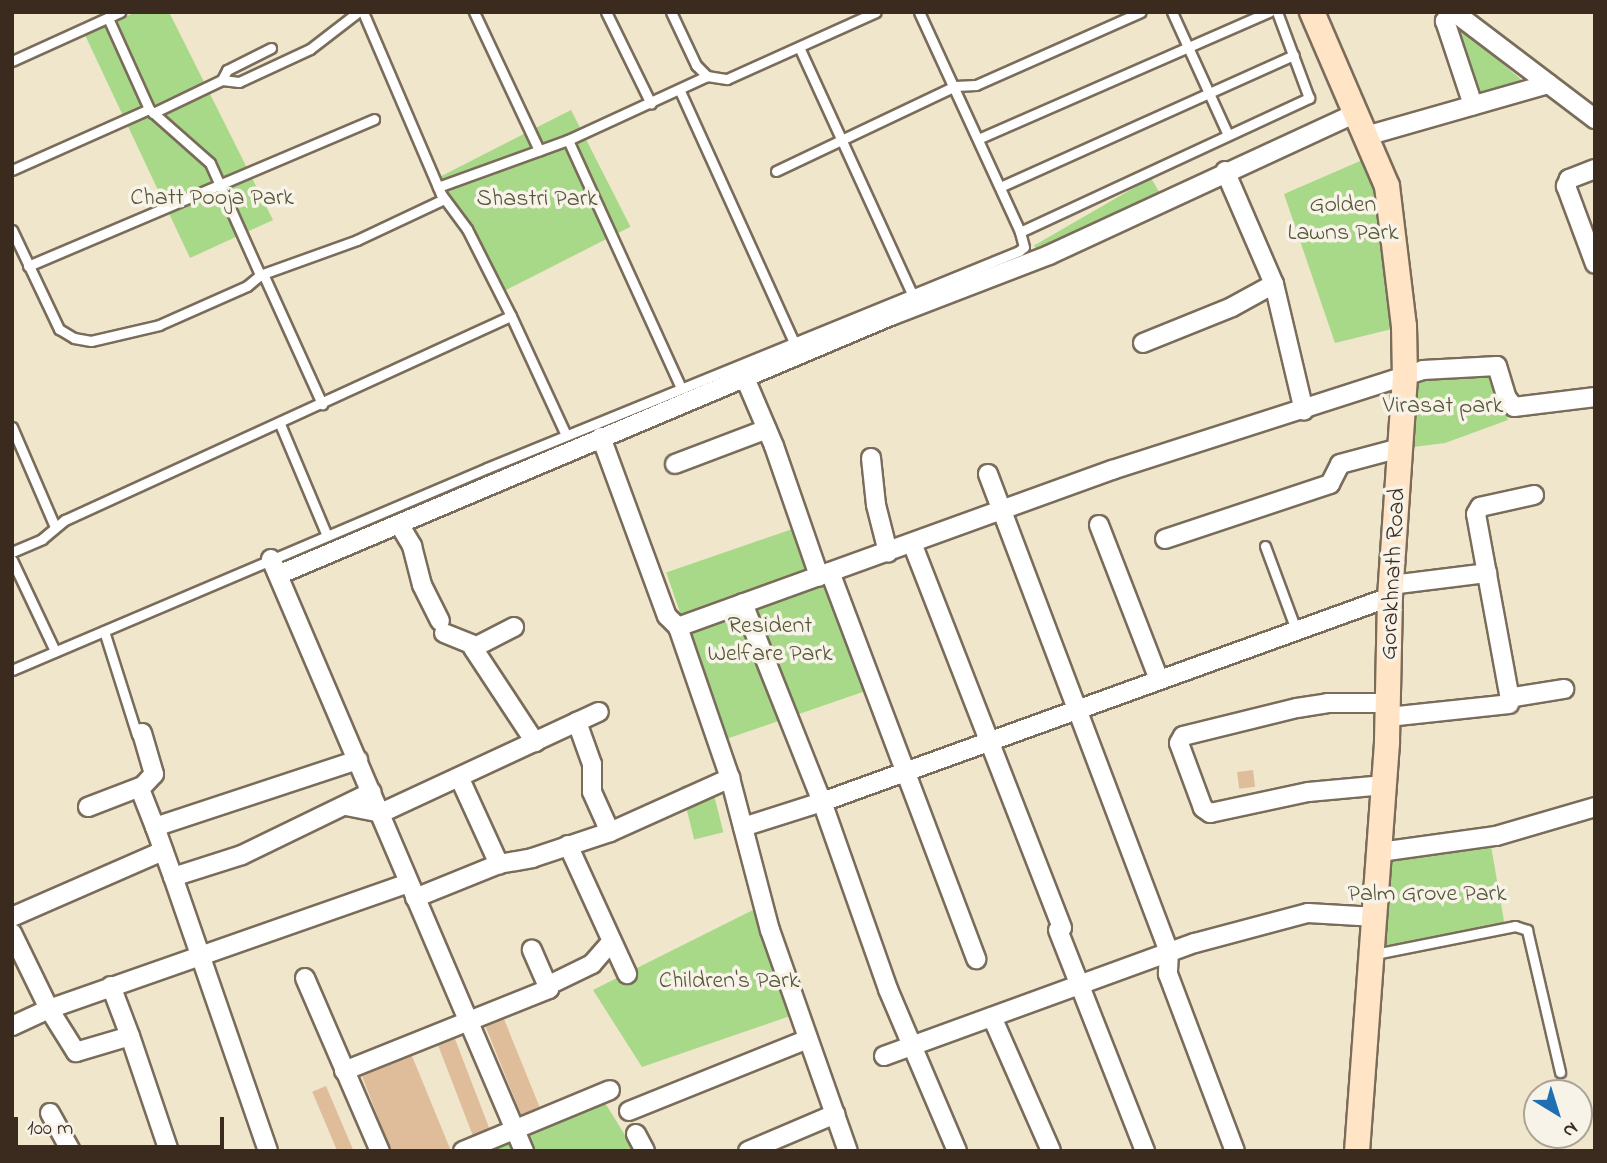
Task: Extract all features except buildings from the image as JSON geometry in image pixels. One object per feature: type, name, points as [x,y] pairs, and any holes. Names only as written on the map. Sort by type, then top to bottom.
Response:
[{"type":"main road","name":"Gorakhnath Road","points":[[1312,12],[1387,186],[1405,377],[1391,591],[1388,710],[1376,917],[1357,1151]]},
{"type":"street","points":[[1473,105],[1445,21],[1451,13],[1595,119]]},
{"type":"street","points":[[524,1151],[274,567],[398,524],[570,442],[601,437],[1049,255],[1225,171],[1361,124],[1473,105],[1549,84]]},
{"type":"street","points":[[1595,169],[1569,179],[1566,186],[1595,264]]},
{"type":"street","points":[[1225,171],[1274,284],[1304,411]]},
{"type":"street","points":[[1143,343],[1232,307],[1274,284]]},
{"type":"street","points":[[678,627],[1112,470],[1304,411],[1423,370],[1493,365],[1500,369],[1507,398],[1514,407],[1595,397]]},
{"type":"street","points":[[745,377],[907,774],[976,959]]},
{"type":"street","points":[[675,464],[767,429]]},
{"type":"street","points":[[601,437],[667,616],[678,627],[730,778],[770,930],[848,1151]]},
{"type":"street","points":[[1165,539],[1330,484],[1340,464],[1400,448]]},
{"type":"street","points":[[871,458],[876,505],[888,552]]},
{"type":"street","points":[[988,474],[1169,952],[1168,974],[1235,1151]]},
{"type":"street","points":[[1534,495],[1477,510],[1511,696],[1564,689]]},
{"type":"street","points":[[398,524],[412,546],[422,585],[442,627],[474,645],[535,742]]},
{"type":"street","points":[[1099,524],[1159,680]]},
{"type":"street","points":[[912,543],[1079,985],[1145,1151]]},
{"type":"street","points":[[743,827],[907,774],[1296,630],[1391,591],[1487,573]]},
{"type":"street","points":[[743,603],[822,802],[911,1046],[957,1151]]},
{"type":"street","points":[[474,645],[514,627]]},
{"type":"street","points":[[1384,785],[1308,792],[1210,813],[1203,808],[1179,743],[1183,736],[1307,706],[1388,710],[1509,704]]},
{"type":"street","points":[[346,806],[381,813],[460,779],[599,712]]},
{"type":"street","points":[[577,722],[592,764],[592,792],[610,832]]},
{"type":"street","points":[[88,807],[140,786],[154,774],[139,734]]},
{"type":"street","points":[[155,827],[358,760]]},
{"type":"street","points":[[12,1026],[48,1009],[200,953],[610,832],[730,778]]},
{"type":"street","points":[[460,779],[499,864]]},
{"type":"street","points":[[140,786],[268,1151]]},
{"type":"street","points":[[173,877],[242,855],[372,792]]},
{"type":"street","points":[[1380,852],[1496,836],[1595,807]]},
{"type":"street","points":[[568,845],[627,974]]},
{"type":"street","points":[[12,917],[163,851]]},
{"type":"street","points":[[884,1056],[1169,952],[1308,913],[1376,917]]},
{"type":"street","points":[[12,933],[48,1009],[72,1051],[130,1036]]},
{"type":"street","points":[[344,1070],[550,989],[551,984],[592,964],[612,941]]},
{"type":"street","points":[[532,950],[551,984]]},
{"type":"street","points":[[305,978],[380,1151]]},
{"type":"street","points":[[111,986],[169,1151]]},
{"type":"street","points":[[992,1017],[1051,1151]]},
{"type":"street","points":[[629,1111],[808,1039]]},
{"type":"street","points":[[463,1151],[610,1090]]},
{"type":"street","points":[[50,1113],[71,1151]]},
{"type":"street","points":[[748,1151],[835,1114]]},
{"type":"street","points":[[636,1134],[645,1151]]},
{"type":"lane","points":[[12,61],[120,12]]},
{"type":"lane","points":[[12,170],[222,80],[239,82],[310,49],[360,12],[438,187],[467,229],[570,442]]},
{"type":"lane","points":[[474,12],[539,150]]},
{"type":"lane","points":[[606,12],[651,104]]},
{"type":"lane","points":[[671,12],[696,65],[707,76],[727,79],[876,12]]},
{"type":"lane","points":[[12,670],[104,631],[274,567],[327,536],[570,442],[681,388],[1019,251],[1024,247],[1020,232],[919,12]]},
{"type":"lane","points":[[776,171],[955,86],[976,85],[1141,12]]},
{"type":"lane","points":[[1172,12],[1228,135]]},
{"type":"lane","points":[[978,139],[1269,12]]},
{"type":"lane","points":[[1020,232],[1309,98],[1277,12]]},
{"type":"lane","points":[[108,18],[151,111],[203,155],[221,184],[322,404]]},
{"type":"lane","points":[[799,47],[912,294]]},
{"type":"lane","points":[[222,80],[227,70],[271,48]]},
{"type":"lane","points":[[1000,187],[1294,55]]},
{"type":"lane","points":[[438,187],[568,139],[680,91],[707,76]]},
{"type":"lane","points":[[680,91],[794,342]]},
{"type":"lane","points":[[28,267],[374,119]]},
{"type":"lane","points":[[568,139],[681,388]]},
{"type":"lane","points":[[12,230],[59,329],[91,341],[159,325],[247,286],[262,275],[356,240],[444,199]]},
{"type":"lane","points":[[12,552],[42,539],[55,527],[511,316]]},
{"type":"lane","points":[[280,424],[327,536]]},
{"type":"lane","points":[[12,427],[55,527]]},
{"type":"lane","points":[[1265,546],[1296,630]]},
{"type":"lane","points":[[12,560],[55,651]]},
{"type":"lane","points":[[104,631],[139,734]]},
{"type":"lane","points":[[1373,954],[1515,926],[1527,930],[1560,1072]]},
{"type":"green space","name":"Chatt Pooja Park","points":[[136,12],[169,12],[273,220],[190,258],[85,35]]},
{"type":"green space","points":[[1454,22],[1532,89],[1465,107]]},
{"type":"green space","name":"Shastri Park","points":[[571,110],[630,227],[494,296],[435,179]]},
{"type":"green space","name":"Golden Lawns Park","points":[[1374,155],[1404,326],[1335,343],[1284,194]]},
{"type":"green space","points":[[1151,178],[1163,199],[1046,266],[1034,246]]},
{"type":"green space","name":"Virasat park","points":[[1495,372],[1508,420],[1445,443],[1405,448],[1409,381],[1425,375]]},
{"type":"green space","name":"Resident Welfare Park","points":[[810,523],[868,690],[724,740],[666,572]]},
{"type":"green space","points":[[710,779],[723,832],[694,840],[681,786]]},
{"type":"green space","name":"Palm Grove Park","points":[[1490,840],[1505,927],[1375,952],[1382,854]]},
{"type":"green space","name":"Children's Park","points":[[763,905],[799,1013],[642,1067],[593,990]]},
{"type":"green space","points":[[600,1095],[635,1151],[486,1151]]}]
